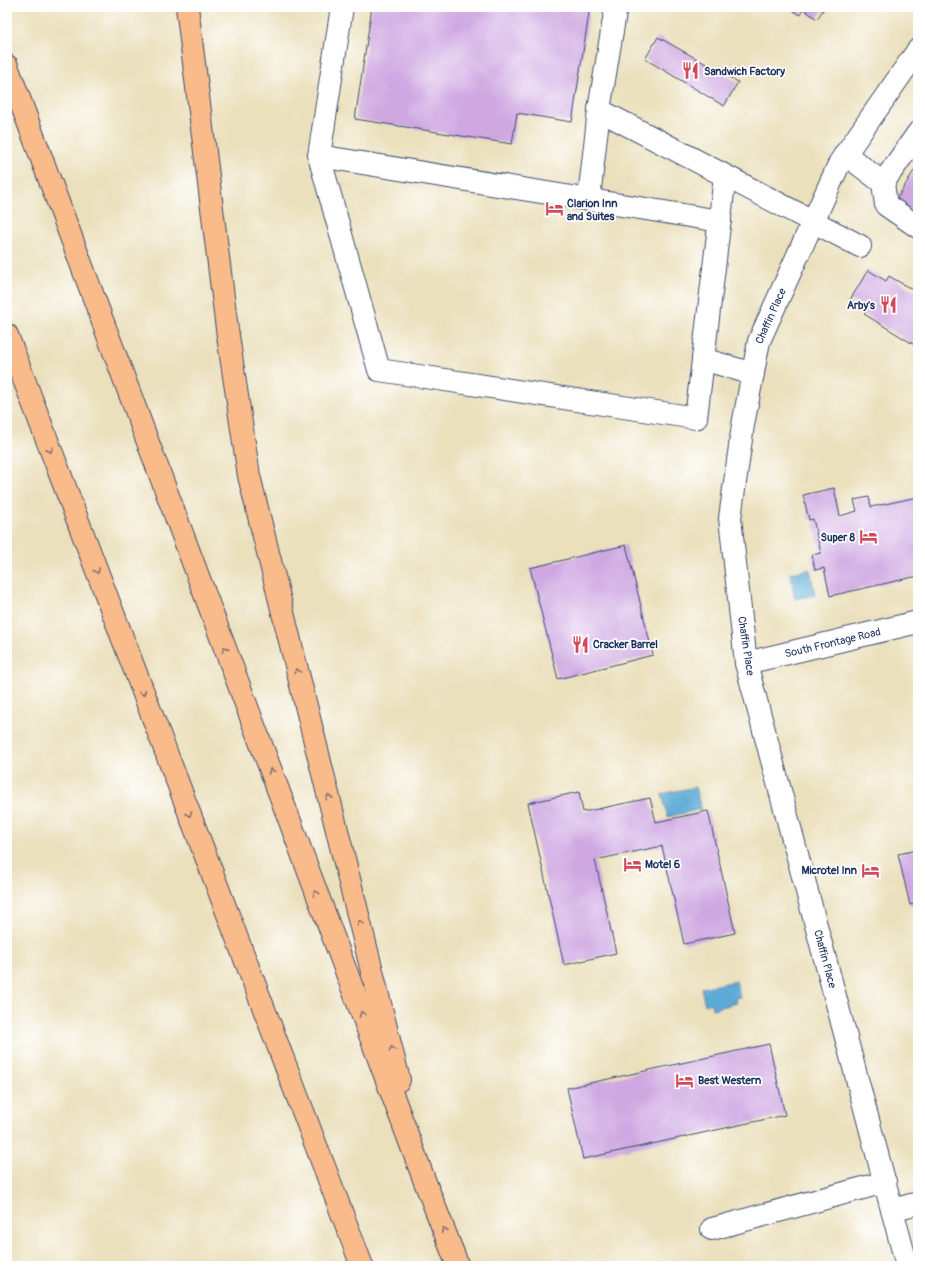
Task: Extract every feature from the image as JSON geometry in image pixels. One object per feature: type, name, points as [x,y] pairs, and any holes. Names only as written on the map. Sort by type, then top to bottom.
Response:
[{"type":"highway","points":[[188,7],[227,329],[249,476],[425,1182]]},
{"type":"highway","points":[[7,66],[425,1182],[458,1266]]},
{"type":"highway","points":[[7,335],[362,1266]]},
{"type":"highway","points":[[7,366],[41,425]]},
{"type":"street","points":[[342,7],[318,156],[379,370],[696,418],[725,176]]},
{"type":"street","points":[[589,198],[599,110],[616,7]]},
{"type":"street","name":"Chaffin Place","points":[[907,1266],[746,663],[730,518],[743,425],[760,341],[840,162],[918,50]]},
{"type":"street","points":[[599,110],[860,246]]},
{"type":"street","points":[[918,133],[883,183],[886,205],[918,227]]},
{"type":"street","points":[[845,154],[883,183]]},
{"type":"street","points":[[318,156],[720,220]]},
{"type":"street","points":[[703,359],[753,374]]},
{"type":"street","name":"South Frontage Road","points":[[746,663],[918,622]]},
{"type":"street","points":[[712,1229],[884,1182]]},
{"type":"street","points":[[892,1210],[918,1202]]},
{"type":"water","points":[[810,569],[815,595],[795,599],[790,573]]},
{"type":"water","points":[[695,787],[701,809],[668,817],[662,794]]},
{"type":"water","points":[[736,981],[740,997],[735,998],[737,1003],[712,1009],[711,1003],[705,1005],[701,988]]},
{"type":"building","points":[[372,7],[590,7],[572,122],[517,113],[512,144],[355,119]]},
{"type":"building","points":[[788,7],[825,7],[817,19],[803,9],[800,15]]},
{"type":"building","name":"Sandwich Factory","points":[[658,37],[738,82],[724,106],[645,59]]},
{"type":"building","points":[[918,164],[918,213],[917,215],[895,202]]},
{"type":"building","name":"Arby's","points":[[868,270],[886,281],[889,276],[918,293],[918,347],[864,314],[867,310],[850,300]]},
{"type":"building","name":"Super 8","points":[[834,488],[840,516],[857,511],[854,500],[869,497],[871,507],[918,497],[918,576],[830,596],[824,568],[815,570],[812,555],[821,553],[813,519],[809,520],[803,495]]},
{"type":"building","points":[[626,545],[653,655],[558,679],[530,568]]},
{"type":"building","points":[[579,792],[583,812],[650,798],[656,822],[708,811],[735,933],[684,944],[662,846],[595,860],[616,953],[564,965],[528,803]]},
{"type":"building","points":[[918,850],[918,903],[910,905],[898,854]]},
{"type":"building","points":[[769,1044],[785,1115],[583,1159],[567,1088]]},
{"type":"place","name":"Sandwich Factory","points":[[691,71]]},
{"type":"place","name":"Clarion Inn and Suites","points":[[554,209]]},
{"type":"place","name":"Arby's","points":[[888,305]]},
{"type":"place","name":"Super 8","points":[[868,537]]},
{"type":"place","name":"Cracker Barrel","points":[[580,644]]},
{"type":"place","name":"Motel 6","points":[[632,864]]},
{"type":"place","name":"Microtel Inn","points":[[870,870]]},
{"type":"place","name":"Best Western","points":[[685,1080]]}]
